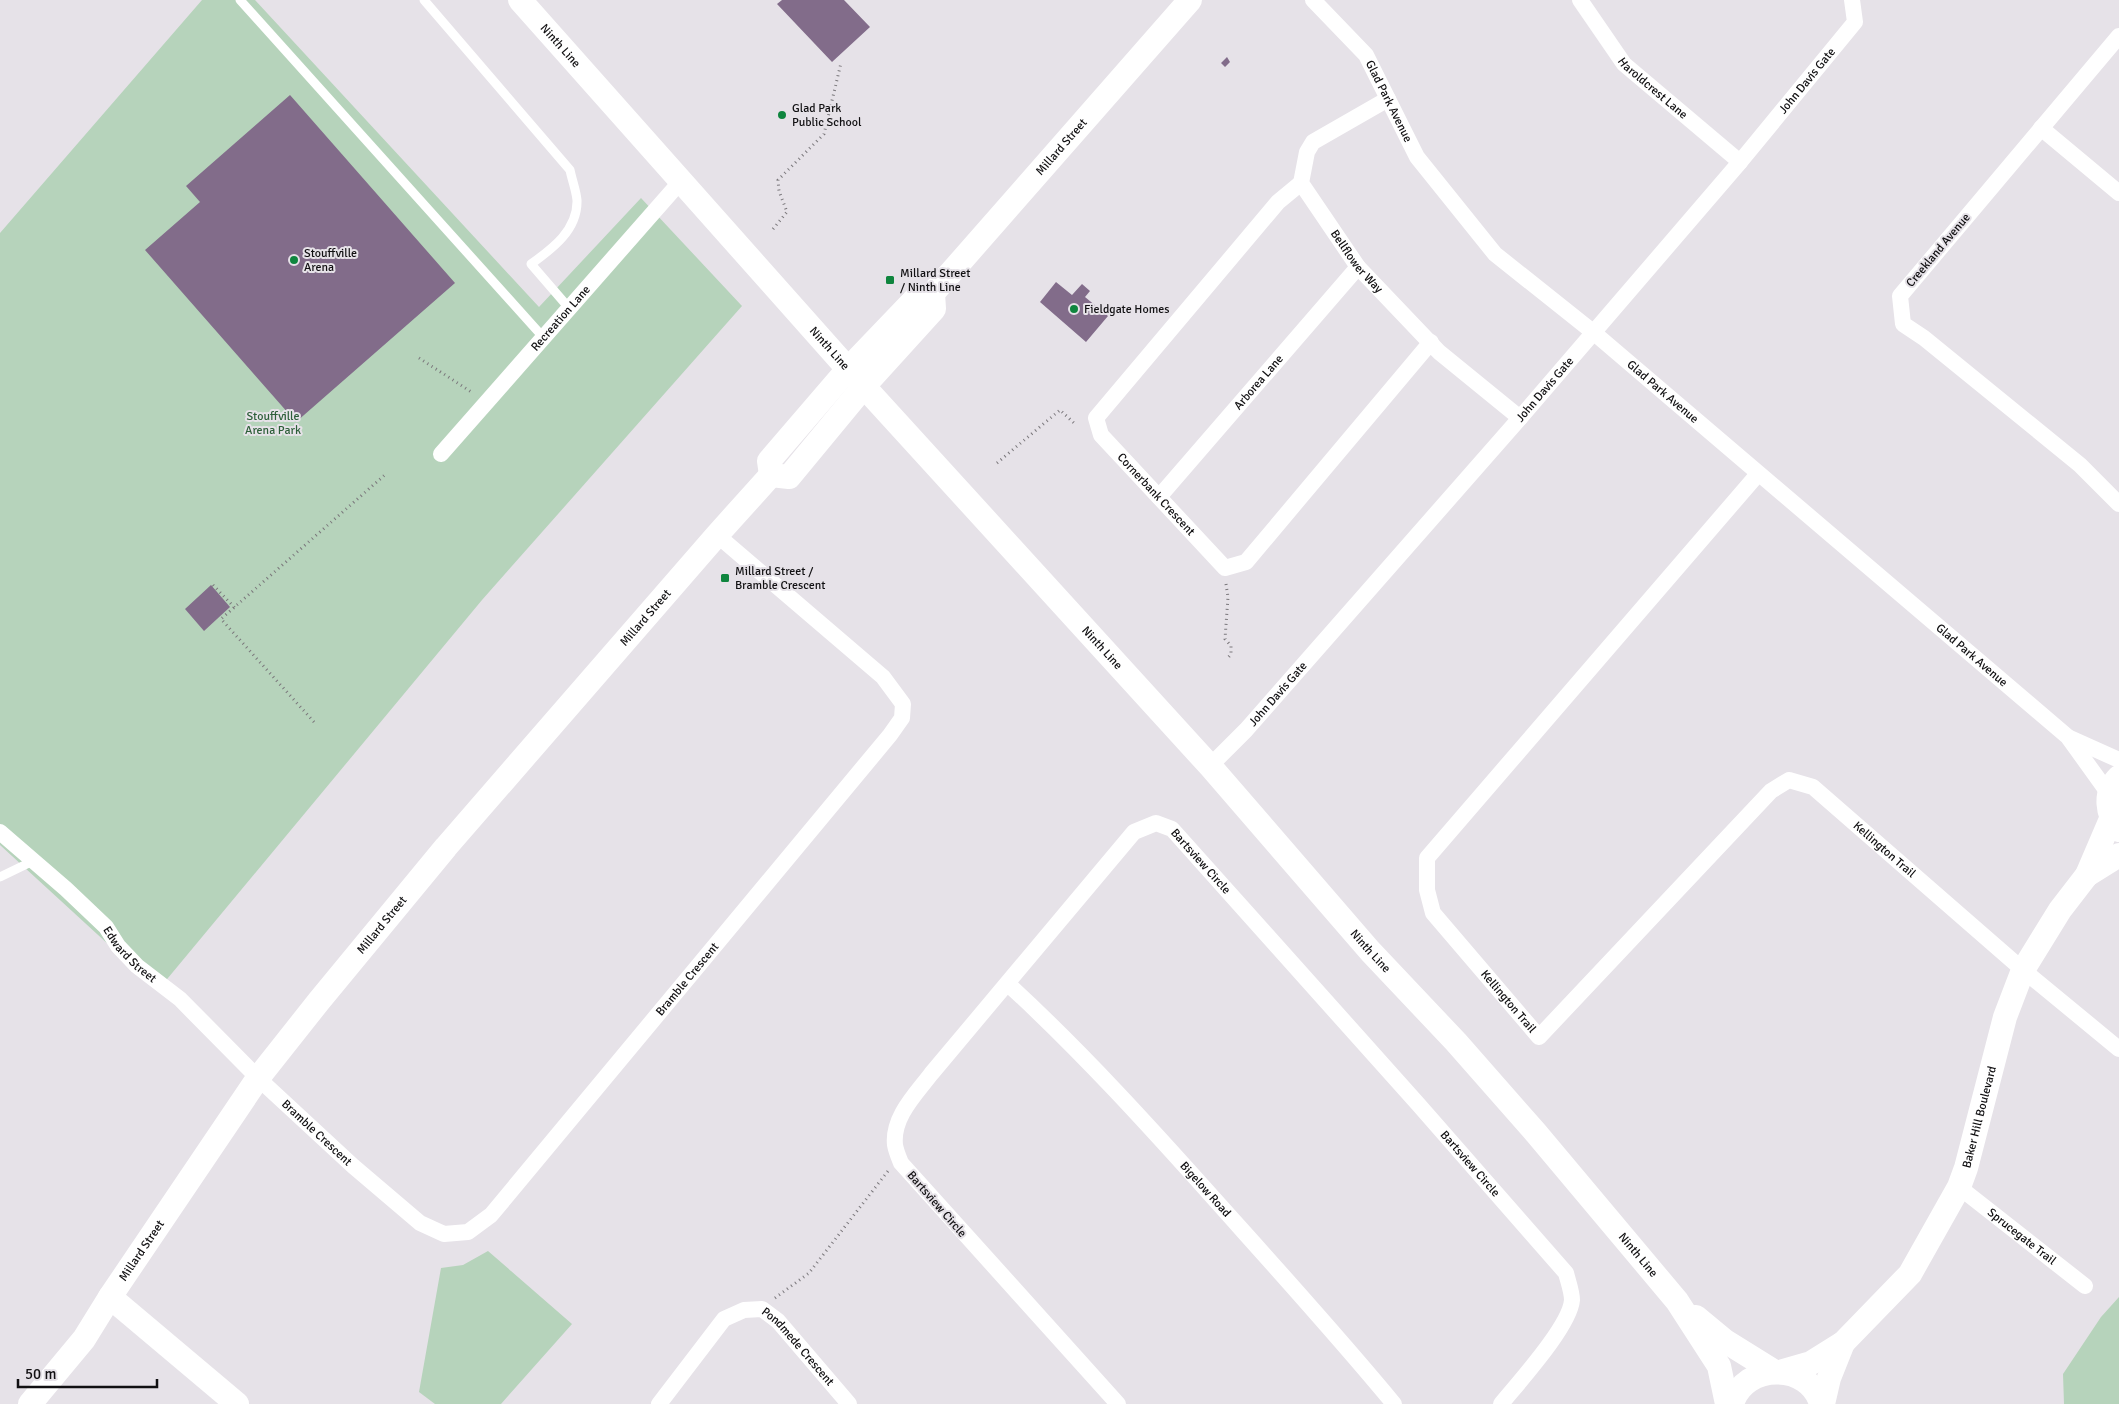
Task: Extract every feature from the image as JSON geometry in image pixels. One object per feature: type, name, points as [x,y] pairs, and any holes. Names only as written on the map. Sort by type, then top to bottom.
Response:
[{"type":"street","name":"Ninth Line","points":[[520,0],[848,369],[1132,683],[1210,766],[1370,951],[1456,1042],[1678,1301],[1719,1366],[1727,1404]]},
{"type":"street","name":"Millard Street","points":[[30,1404],[84,1340],[110,1298],[258,1078],[446,847],[771,475],[769,460],[848,369],[916,298],[933,293],[1190,0]]},
{"type":"street","name":"Glad Park Avenue","points":[[1313,0],[1366,55],[1416,157],[1495,254],[1593,332],[2068,737],[2114,786]]},
{"type":"street","name":"Haroldcrest Lane","points":[[1580,0],[1624,64],[1740,162]]},
{"type":"street","name":"John Davis Gate","points":[[1210,766],[1246,730],[1520,418],[1740,162],[1855,22],[1852,0]]},
{"type":"street","name":"Creekland Avenue","points":[[2119,36],[1900,296],[1902,324],[1924,338],[2080,465],[2119,504]]},
{"type":"street","points":[[1301,183],[1307,152],[1313,142],[1388,99]]},
{"type":"street","points":[[2041,128],[2119,193]]},
{"type":"street","name":"Recreation Lane","points":[[441,454],[681,181]]},
{"type":"street","name":"Bellflower Way","points":[[1301,183],[1358,267],[1439,352],[1520,418]]},
{"type":"street","name":"Cornerbank Crescent","points":[[1225,568],[1101,435],[1096,418],[1278,202],[1301,183]]},
{"type":"street","name":"Arborea Lane","points":[[1159,498],[1358,267]]},
{"type":"street","name":"Millard Street","points":[[771,475],[789,478],[865,386],[934,309],[933,293]]},
{"type":"street","points":[[1225,568],[1246,562],[1431,342]]},
{"type":"street","name":"Kellington Trail","points":[[1758,474],[1427,858],[1427,890],[1433,913],[1539,1036],[1771,791],[1789,780],[1813,787],[2023,970]]},
{"type":"street","name":"Bramble Crescent","points":[[258,1078],[353,1166],[420,1223],[444,1234],[468,1232],[491,1215],[884,743],[902,718],[903,704],[883,677],[717,535]]},
{"type":"street","name":"Glad Park Avenue","points":[[2068,737],[2119,760]]},
{"type":"street","points":[[2114,786],[2108,807],[2115,825]]},
{"type":"street","name":"Bartsview Circle","points":[[1118,1404],[902,1163],[895,1146],[896,1126],[904,1110],[931,1074],[1134,832],[1156,823],[1172,829],[1566,1273],[1572,1299],[1567,1316],[1550,1343],[1501,1404]]},
{"type":"street","name":"Baker Hill Boulevard","points":[[1732,1404],[1734,1397],[1746,1382],[1765,1372],[1778,1372],[1811,1363],[1843,1343],[1910,1274],[1959,1187],[1975,1142],[2005,1018],[2023,970],[2055,917],[2087,875],[2115,825]]},
{"type":"street","name":"Edward Street","points":[[0,832],[66,889],[106,927],[118,946],[137,966],[180,999],[258,1078]]},
{"type":"street","name":"Baker Hill Boulevard","points":[[2087,875],[2119,855]]},
{"type":"street","points":[[2023,970],[2119,1049]]},
{"type":"street","name":"Bigelow Road","points":[[1008,984],[1055,1027],[1156,1134],[1338,1336],[1394,1404]]},
{"type":"street","name":"Sprucegate Trail","points":[[1959,1187],[2085,1286]]},
{"type":"street","points":[[110,1298],[237,1404]]},
{"type":"street","name":"Ninth Line","points":[[1678,1301],[1725,1341],[1778,1372],[1787,1372],[1806,1381],[1819,1397],[1822,1404]]},
{"type":"street","name":"Pondmede Crescent","points":[[659,1404],[724,1320],[744,1310],[762,1309],[778,1321],[849,1404]]},
{"type":"street","name":"Baker Hill Boulevard","points":[[1822,1404],[1829,1378],[1843,1343]]},
{"type":"lane","points":[[240,0],[543,337]]},
{"type":"lane","points":[[424,0],[570,170],[577,202],[571,228],[549,252],[531,264],[568,308]]},
{"type":"lane","points":[[0,877],[33,861]]},
{"type":"path","points":[[773,229],[787,212],[779,191],[778,180],[824,134],[841,63]]},
{"type":"path","points":[[419,358],[487,401]]},
{"type":"path","points":[[997,464],[1060,410],[1074,424]]},
{"type":"path","points":[[314,722],[222,619],[387,473]]},
{"type":"path","points":[[1225,568],[1228,597],[1226,638],[1231,646],[1231,654],[1227,659]]},
{"type":"path","points":[[213,585],[235,608]]},
{"type":"path","points":[[762,1309],[809,1273],[891,1168],[902,1163]]},
{"type":"green space","name":"Stouffville Arena Park","points":[[202,0],[255,0],[539,307],[641,198],[742,306],[482,600],[158,990],[0,845],[0,233]]},
{"type":"green space","points":[[488,1251],[572,1324],[501,1404],[435,1404],[419,1392],[441,1268],[463,1265]]},
{"type":"green space","points":[[2119,1297],[2119,1404],[2064,1404],[2063,1374],[2101,1317]]},
{"type":"building","points":[[782,0],[844,0],[870,27],[832,62],[777,4]]},
{"type":"building","points":[[1227,57],[1230,62],[1225,67],[1221,63]]},
{"type":"building","name":"Stouffville Arena","points":[[290,95],[455,283],[296,422],[145,250],[200,202],[186,186]]},
{"type":"building","name":"Fieldgate Homes","points":[[1056,282],[1072,295],[1082,284],[1090,291],[1085,297],[1108,316],[1086,342],[1040,302]]},
{"type":"building","points":[[211,585],[230,607],[204,631],[185,609]]},
{"type":"place","name":"Glad Park Public School","points":[[782,115]]},
{"type":"place","name":"Stouffville Arena","points":[[294,260]]},
{"type":"place","name":"Millard Street / Ninth Line","points":[[890,280]]},
{"type":"place","name":"Fieldgate Homes","points":[[1074,309]]},
{"type":"place","name":"Millard Street / Bramble Crescent","points":[[725,578]]}]
